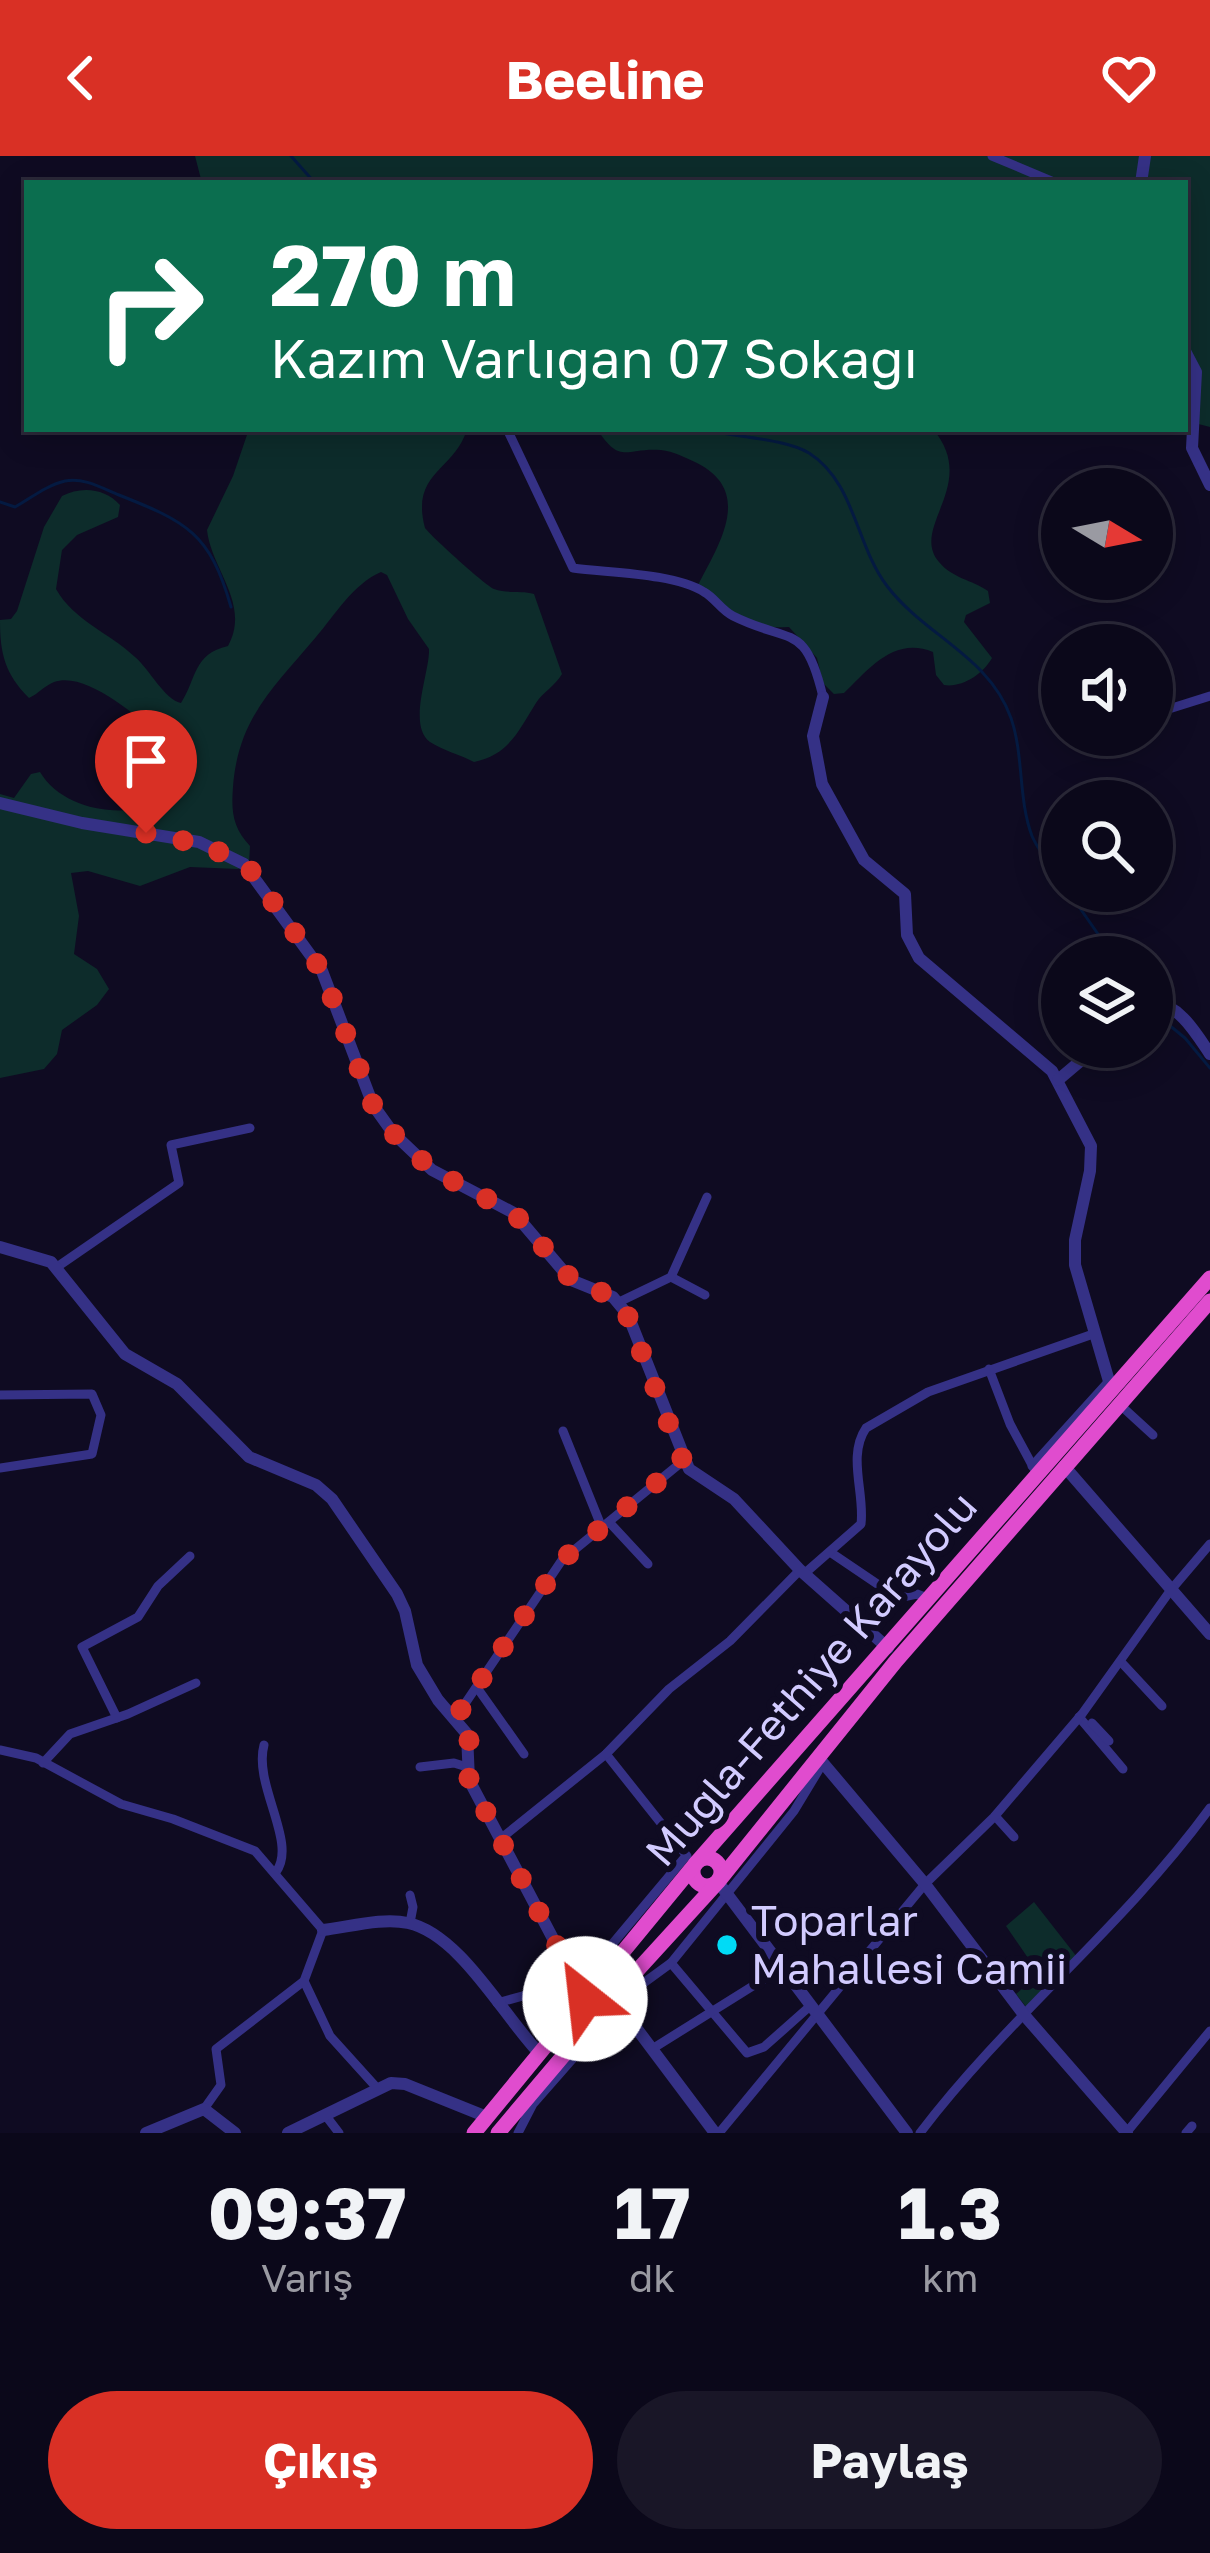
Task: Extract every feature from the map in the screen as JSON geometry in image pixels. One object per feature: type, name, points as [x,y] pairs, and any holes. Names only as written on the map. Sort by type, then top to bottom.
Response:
[{"type":"highway","name":"Muğla-Fethiye Karayolu","points":[[498,2133],[722,1888],[821,1760],[1064,1466],[1113,1391],[1210,1278]]},
{"type":"highway","name":"Muğla-Fethiye Karayolu","points":[[474,2133],[585,1999],[691,1859],[888,1648],[1034,1470],[1210,1301]]},
{"type":"highway","points":[[691,1859],[699,1883],[722,1888]]},
{"type":"street","points":[[992,156],[1049,180]]},
{"type":"street","points":[[1188,357],[1196,372],[1192,448],[1210,485]]},
{"type":"street","points":[[508,432],[573,568],[640,576],[705,592],[725,613],[793,638],[814,656],[824,697],[813,736],[821,784],[864,860],[905,893],[910,945],[919,958],[1044,1062],[1058,1080],[1092,1152],[1078,1220],[1075,1265],[1113,1391],[1153,1435]]},
{"type":"street","points":[[1173,708],[1210,696]]},
{"type":"street","points":[[0,803],[82,823],[199,842],[244,864],[322,971],[373,1105],[393,1133],[432,1170],[514,1213],[572,1280],[619,1302],[683,1461],[700,1479],[739,1504],[802,1572],[888,1648]]},
{"type":"street","points":[[1173,1009],[1210,1054]]},
{"type":"street","points":[[1058,1080],[1072,1068]]},
{"type":"street","points":[[56,1268],[179,1183],[171,1145],[250,1128]]},
{"type":"street","points":[[619,1302],[671,1277],[707,1197]]},
{"type":"street","points":[[0,1247],[36,1256],[56,1268],[118,1347],[177,1384],[249,1457],[325,1490],[397,1594],[417,1665],[467,1734],[469,1780],[585,1999]]},
{"type":"street","points":[[671,1277],[705,1295]]},
{"type":"street","points":[[499,1840],[606,1754],[670,1689],[730,1641],[862,1519],[857,1467],[860,1434],[898,1406],[1096,1333]]},
{"type":"street","points":[[989,1369],[1034,1470]]},
{"type":"street","points":[[0,1395],[92,1394],[101,1418],[92,1454],[0,1468]]},
{"type":"street","points":[[563,1431],[605,1525],[648,1564]]},
{"type":"street","points":[[454,1720],[562,1560],[683,1461]]},
{"type":"street","points":[[1064,1466],[1210,1634]]},
{"type":"street","points":[[616,2002],[717,2133],[812,2011],[925,1885],[995,1816],[1080,1715],[1210,1544]]},
{"type":"street","points":[[830,1552],[898,1598],[917,1594],[930,1599]]},
{"type":"street","points":[[117,1718],[82,1647],[138,1617],[158,1586],[190,1556]]},
{"type":"street","points":[[1122,1664],[1162,1706]]},
{"type":"street","points":[[43,1762],[70,1734],[196,1683]]},
{"type":"street","points":[[478,1689],[524,1754]]},
{"type":"street","points":[[1080,1715],[1108,1741]]},
{"type":"street","points":[[1080,1715],[1124,1769]]},
{"type":"street","points":[[264,1744],[262,1775],[284,1853],[276,1872]]},
{"type":"street","points":[[0,1750],[43,1762],[122,1804],[246,1847],[263,1857],[323,1930]]},
{"type":"street","points":[[497,2003],[574,1982],[594,1967],[691,1859],[606,1754]]},
{"type":"street","points":[[821,1760],[1025,2016],[1127,2133],[1210,2032]]},
{"type":"street","points":[[420,1767],[454,1763],[467,1767]]},
{"type":"street","points":[[920,2133],[1139,1896],[1210,1808]]},
{"type":"street","points":[[995,1816],[1014,1837]]},
{"type":"street","points":[[518,2133],[533,2104],[616,2002],[671,1963],[722,1888],[907,2133]]},
{"type":"street","points":[[410,1895],[410,1923]]},
{"type":"street","points":[[323,1930],[410,1923],[447,1945],[540,2054]]},
{"type":"street","points":[[146,2133],[204,2109],[221,2085],[214,2054],[220,2043],[304,1982],[323,1930]]},
{"type":"street","points":[[671,1963],[742,2050],[752,2053],[812,2011]]},
{"type":"street","points":[[652,2049],[780,1969]]},
{"type":"street","points":[[304,1982],[330,2036],[377,2088]]},
{"type":"street","points":[[288,2133],[391,2083],[406,2084],[487,2117]]},
{"type":"street","points":[[204,2109],[235,2133]]},
{"type":"street","points":[[326,2116],[339,2133]]},
{"type":"green space","points":[[195,156],[1210,156],[1210,427],[1188,421],[1188,180],[201,180]]},
{"type":"green space","points":[[248,432],[466,432],[429,483],[422,509],[425,528],[494,589],[534,594],[562,674],[496,754],[474,762],[435,745],[420,724],[429,649],[387,575],[381,572],[371,577],[345,601],[250,722],[236,763],[232,804],[237,826],[250,846],[249,863],[238,869],[190,867],[140,886],[88,871],[71,873],[79,916],[74,954],[97,969],[109,989],[97,1005],[62,1030],[57,1054],[44,1069],[0,1078],[0,794],[14,798],[31,774],[40,772],[64,796],[97,808],[151,806],[166,799],[168,791],[157,731],[109,696],[80,683],[54,682],[29,698],[6,663],[0,620],[11,619],[17,611],[44,527],[62,496],[85,490],[107,495],[120,505],[118,517],[77,535],[62,550],[56,589],[72,610],[125,648],[181,703],[202,661],[228,646],[234,631],[233,601],[207,530]]},
{"type":"green space","points":[[599,432],[935,432],[946,449],[950,468],[932,549],[950,572],[988,591],[990,603],[966,615],[964,622],[992,658],[971,679],[944,685],[936,675],[933,652],[906,648],[873,665],[844,693],[834,694],[823,683],[817,658],[789,627],[737,620],[698,585],[727,520],[724,489],[714,475],[670,452],[619,451]]},
{"type":"green space","points":[[1034,1902],[1077,1957],[1027,2008],[1016,1994],[1039,1974],[1006,1926]]},
{"type":"waterway","points":[[291,156],[312,180]]},
{"type":"waterway","points":[[720,432],[798,448],[824,465],[846,497],[887,586],[988,678],[1011,718],[1025,807],[1041,852]]},
{"type":"waterway","points":[[0,502],[15,507],[52,485],[79,481],[162,513],[204,546],[231,607]]},
{"type":"waterway","points":[[1083,912],[1099,936]]},
{"type":"waterway","points":[[1173,1028],[1210,1068]]},
{"type":"place","name":"Toparlar Mahallesi Camii","points":[[727,1945]]},
{"type":"route","points":[[146,833],[209,846],[251,871],[329,984],[365,1087],[382,1119],[432,1170],[514,1213],[572,1280],[619,1302],[659,1396],[683,1461],[562,1560],[454,1720],[469,1740],[469,1780],[585,1999]]}]
